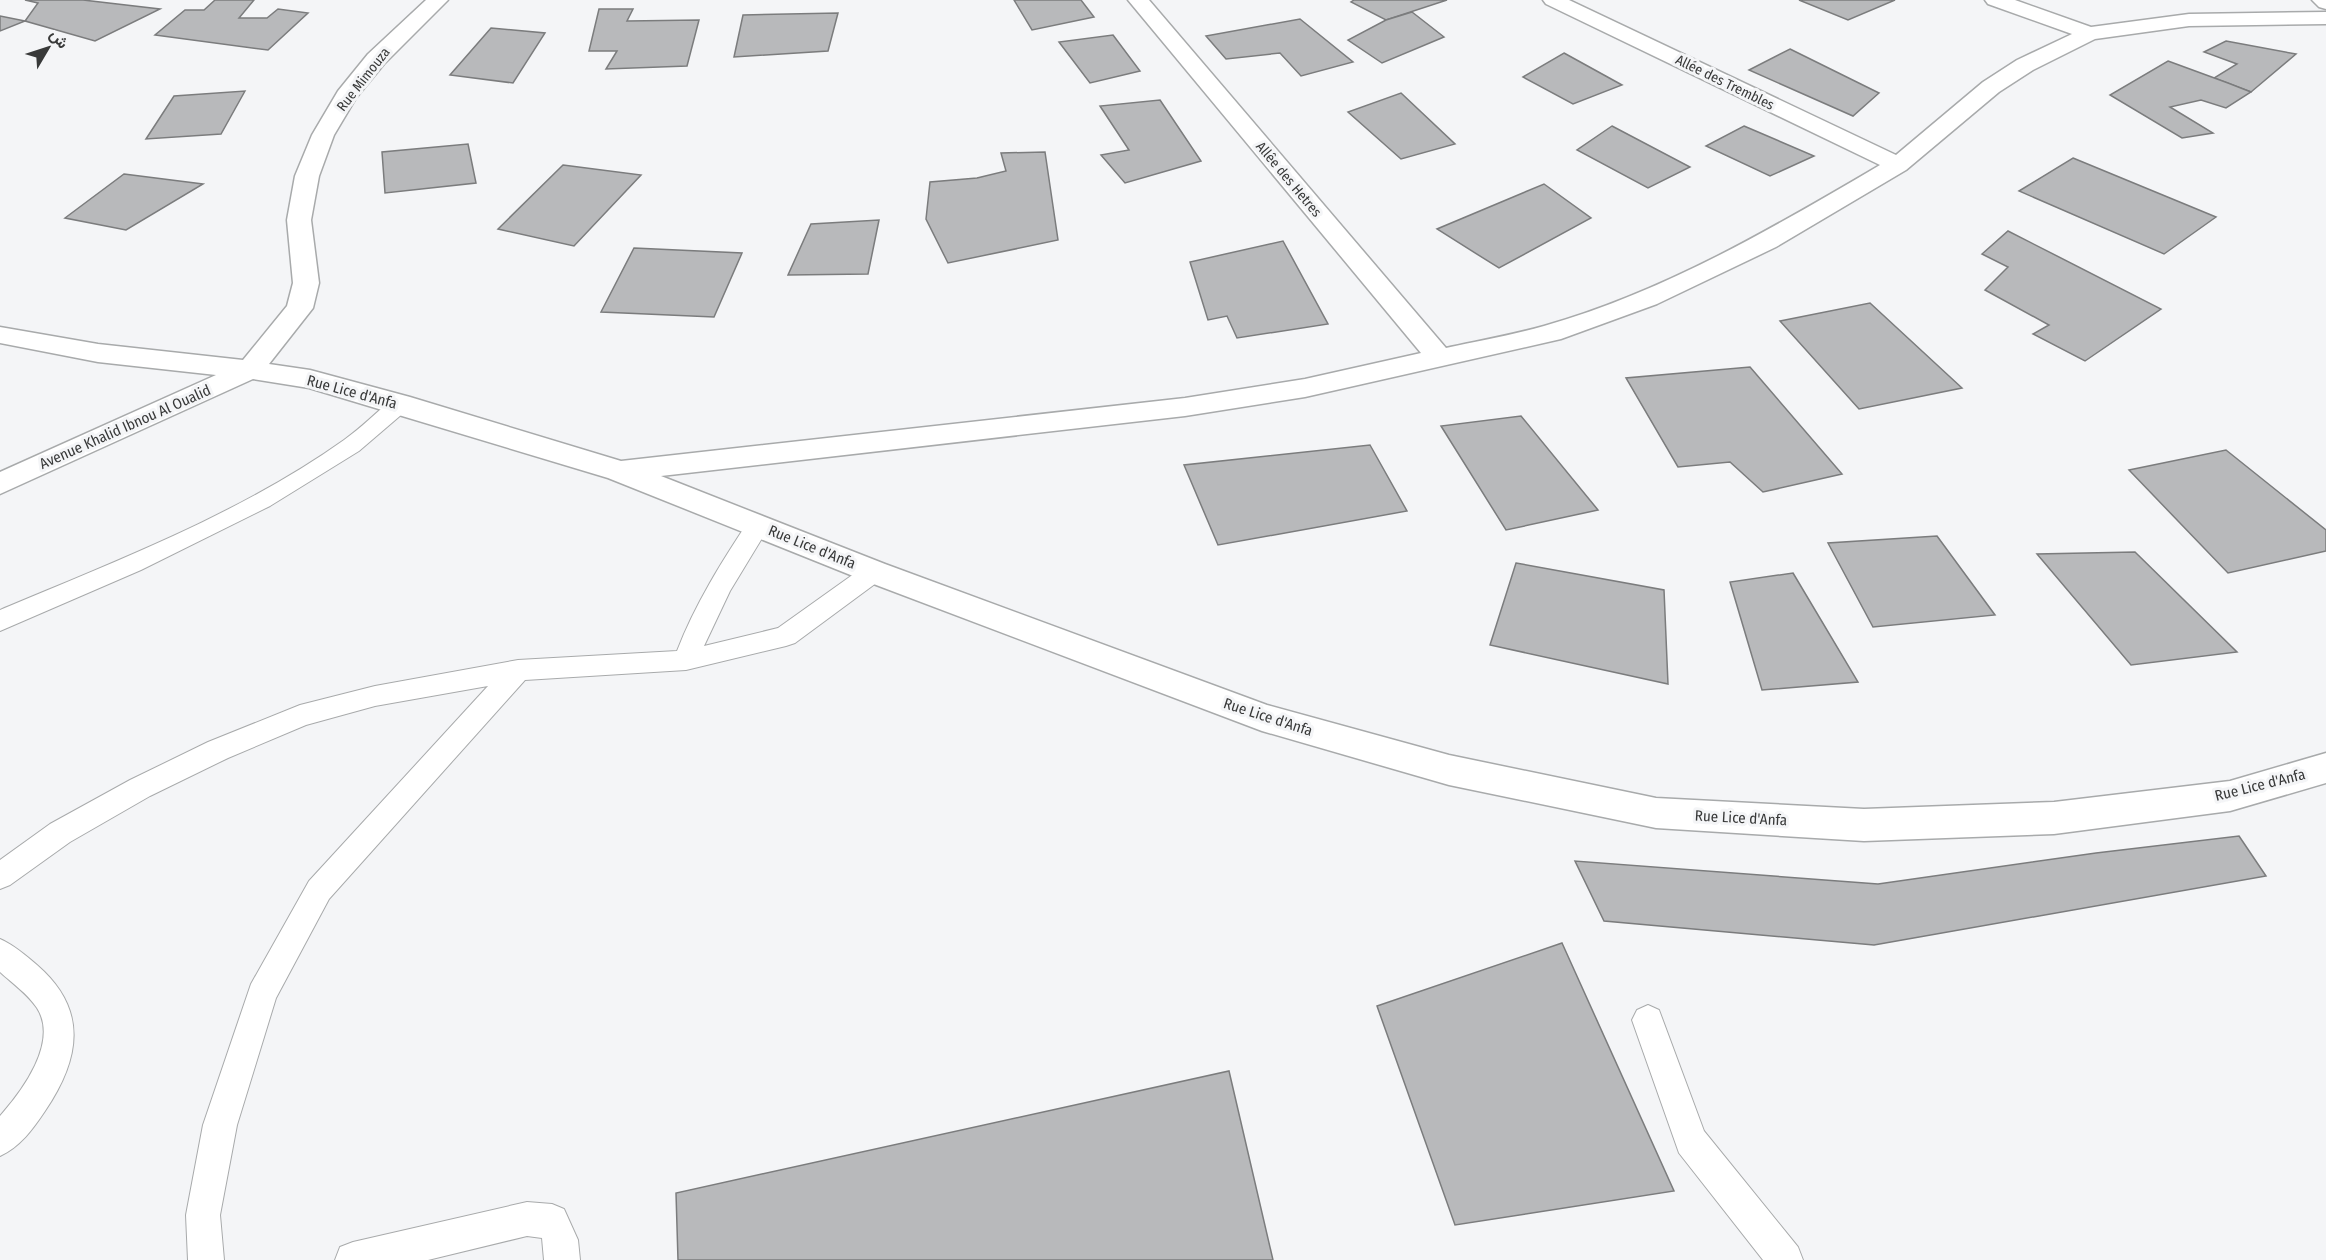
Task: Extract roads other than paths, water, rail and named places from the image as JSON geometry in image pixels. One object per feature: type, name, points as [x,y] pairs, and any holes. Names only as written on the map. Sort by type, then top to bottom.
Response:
[{"type":"street","name":"Rue Mimouza","points":[[250,370],[278,332],[300,308],[306,283],[299,220],[307,176],[323,135],[346,96],[376,59],[414,20],[438,0]]},
{"type":"street","name":"Allêe des Hetres","points":[[1138,0],[1440,359]]},
{"type":"street","name":"Allée des Trembles","points":[[1553,0],[1898,165]]},
{"type":"street","points":[[1995,0],[2090,33]]},
{"type":"street","points":[[2188,20],[2230,0]]},
{"type":"street","points":[[2322,0],[2326,3]]},
{"type":"street","points":[[619,471],[1185,407],[1305,388],[1551,333],[1648,298],[1767,242],[1898,165],[1991,87],[2025,65],[2090,33],[2188,20],[2326,18]]},
{"type":"street","name":"Rue Lice d'Anfa","points":[[0,335],[98,353],[310,379],[400,404],[619,471],[874,572],[1263,717],[1449,770],[1656,813],[1864,825],[2054,818],[2230,796],[2326,768]]},
{"type":"street","name":"Avenue Khalid Ibnou Al Oualid","points":[[0,484],[250,370]]},
{"type":"lane","points":[[0,621],[119,569],[271,496],[346,450],[400,404]]},
{"type":"lane","points":[[686,660],[697,627],[712,597],[758,525]]},
{"type":"lane","points":[[0,876],[60,833],[140,788],[218,750],[300,716],[375,696],[518,670],[686,660],[786,636],[874,572]]},
{"type":"lane","points":[[206,1260],[203,1215],[220,1125],[262,994],[319,890],[518,670]]},
{"type":"lane","points":[[0,953],[49,998],[58,1017],[58,1043],[51,1070],[35,1100],[0,1139]]},
{"type":"lane","points":[[1648,1020],[1691,1141],[1785,1260]]},
{"type":"lane","points":[[353,1260],[527,1219],[540,1219],[552,1221],[558,1231],[563,1246],[562,1260]]}]
